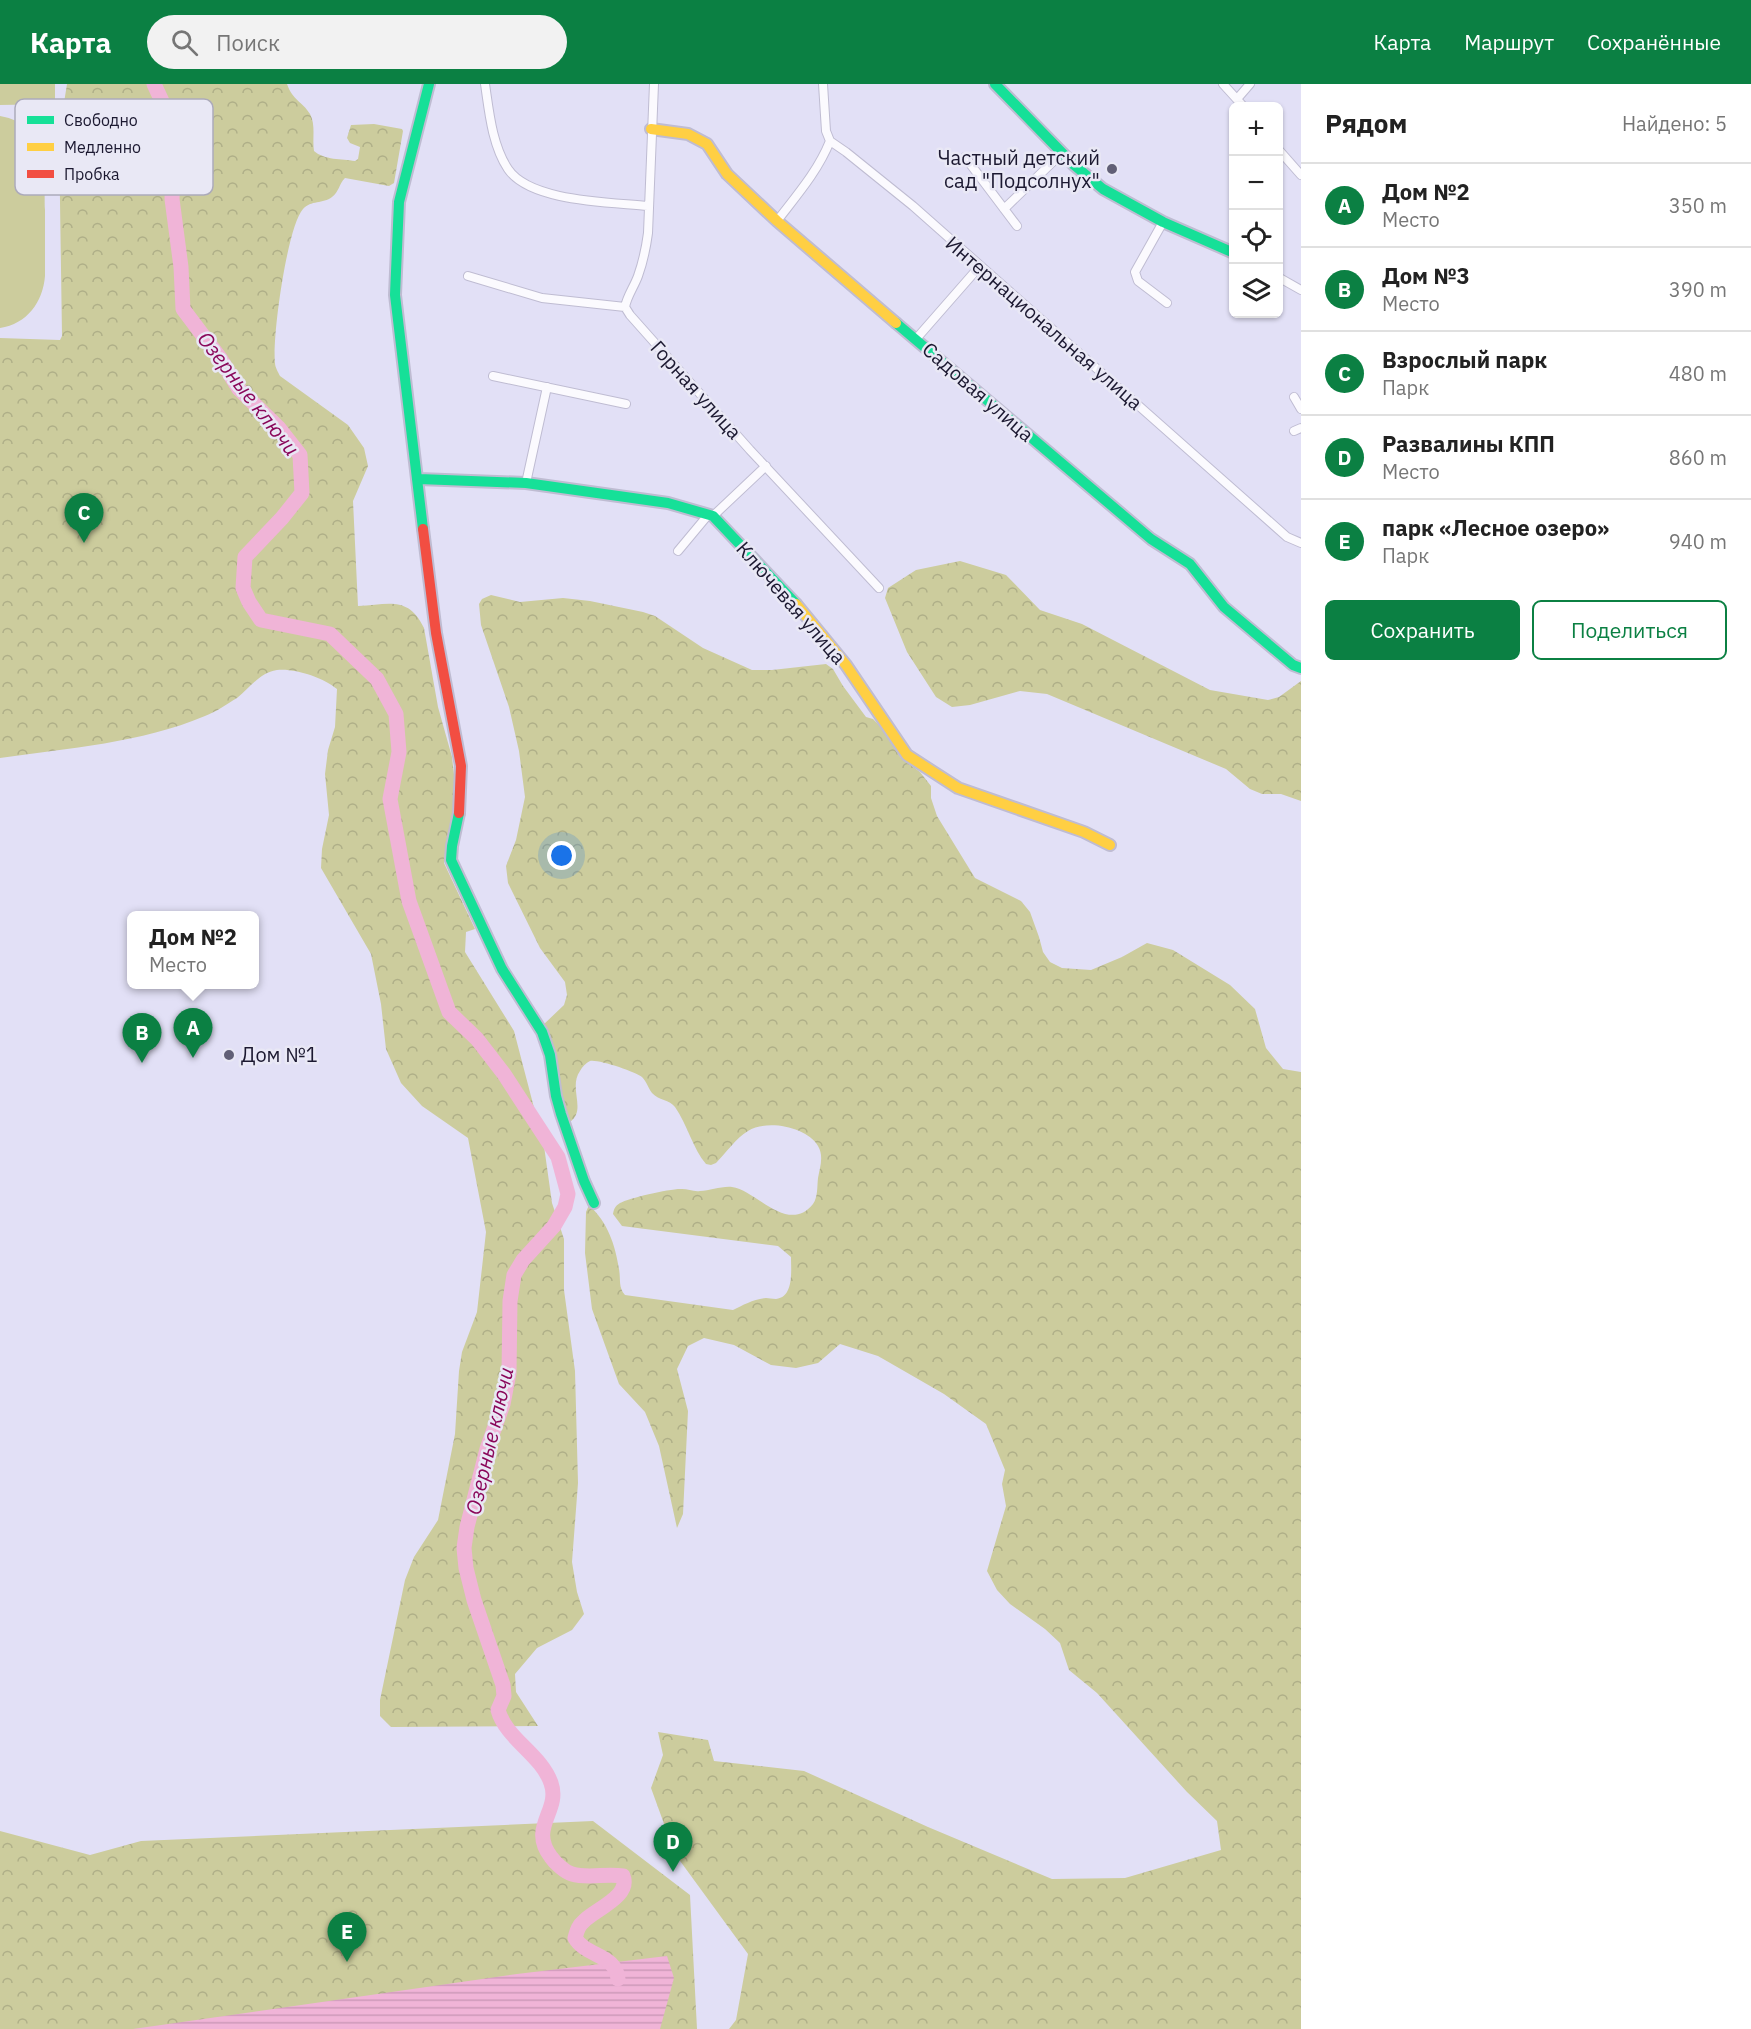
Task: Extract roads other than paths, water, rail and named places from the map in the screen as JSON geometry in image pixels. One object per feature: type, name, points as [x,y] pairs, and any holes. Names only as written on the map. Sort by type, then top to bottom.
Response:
[{"type":"street","points":[[429,84],[402,185],[395,261],[398,324],[419,479],[436,633],[461,766],[462,786],[457,822],[450,848],[451,860],[502,969],[542,1032],[550,1055],[559,1105],[584,1181],[594,1203]]},
{"type":"street","points":[[484,84],[493,130],[509,171],[549,195],[648,206]]},
{"type":"street","points":[[468,276],[542,298],[626,307],[626,300],[645,254],[654,84]]},
{"type":"street","points":[[777,221],[815,171],[830,141],[826,131],[823,84]]},
{"type":"street","points":[[995,84],[1062,153],[1103,189],[1163,222],[1229,251]]},
{"type":"street","points":[[1223,84],[1240,102]]},
{"type":"street","points":[[1237,99],[1250,84]]},
{"type":"street","name":"Садовая улица","points":[[651,129],[688,134],[707,144],[727,174],[777,221],[1151,540],[1190,564],[1224,607],[1293,665],[1301,668]]},
{"type":"street","name":"Интернациональная улица","points":[[830,141],[887,184],[1287,537],[1301,542]]},
{"type":"street","points":[[1005,210],[1062,153]]},
{"type":"street","points":[[1283,155],[1301,175]]},
{"type":"street","points":[[965,157],[1017,226]]},
{"type":"street","points":[[1163,222],[1135,272],[1138,281],[1167,303]]},
{"type":"street","points":[[916,339],[979,267]]},
{"type":"street","points":[[1283,280],[1301,290]]},
{"type":"street","name":"Горная улица","points":[[626,307],[651,341],[879,588]]},
{"type":"street","points":[[493,376],[626,404]]},
{"type":"street","points":[[526,483],[547,387]]},
{"type":"street","points":[[1294,396],[1301,409]]},
{"type":"street","points":[[678,551],[711,515],[766,466]]},
{"type":"street","name":"Ключевая улица","points":[[419,479],[526,483],[668,503],[711,515],[782,588],[846,665],[907,754],[958,788],[1084,832],[1110,845]]},
{"type":"waterway","name":"Озерные ключи","points":[[154,84],[161,99]]},
{"type":"waterway","name":"Озерные ключи","points":[[172,195],[181,267],[183,309],[220,358],[239,389],[278,427],[300,455],[302,493],[245,557],[243,588],[261,620],[330,634],[377,679],[396,714],[399,752],[390,799],[409,901],[449,1012],[477,1039],[504,1074],[558,1157],[568,1194],[565,1207],[554,1226],[523,1260],[514,1275],[510,1301],[509,1373],[503,1404],[487,1449],[467,1527],[464,1548],[466,1568],[474,1600],[503,1685],[504,1696],[498,1710],[508,1730],[540,1763],[551,1783],[553,1793],[544,1828],[545,1846],[555,1862],[572,1874],[623,1876],[622,1890],[611,1902],[582,1923],[575,1938],[586,1949],[612,1965],[618,1979]]},
{"type":"place","name":"Частный детский сад \"Подсолнух\"","points":[[1112,169]]},
{"type":"place","name":"Взрослый парк","points":[[84,543]]},
{"type":"place","name":"Дом №1","points":[[229,1055]]},
{"type":"place","name":"Дом №2","points":[[193,1058]]},
{"type":"place","name":"Дом №3","points":[[142,1063]]},
{"type":"place","name":"Развалины КПП","points":[[673,1872]]},
{"type":"place","name":"парк «Лесное озеро»","points":[[347,1962]]}]
